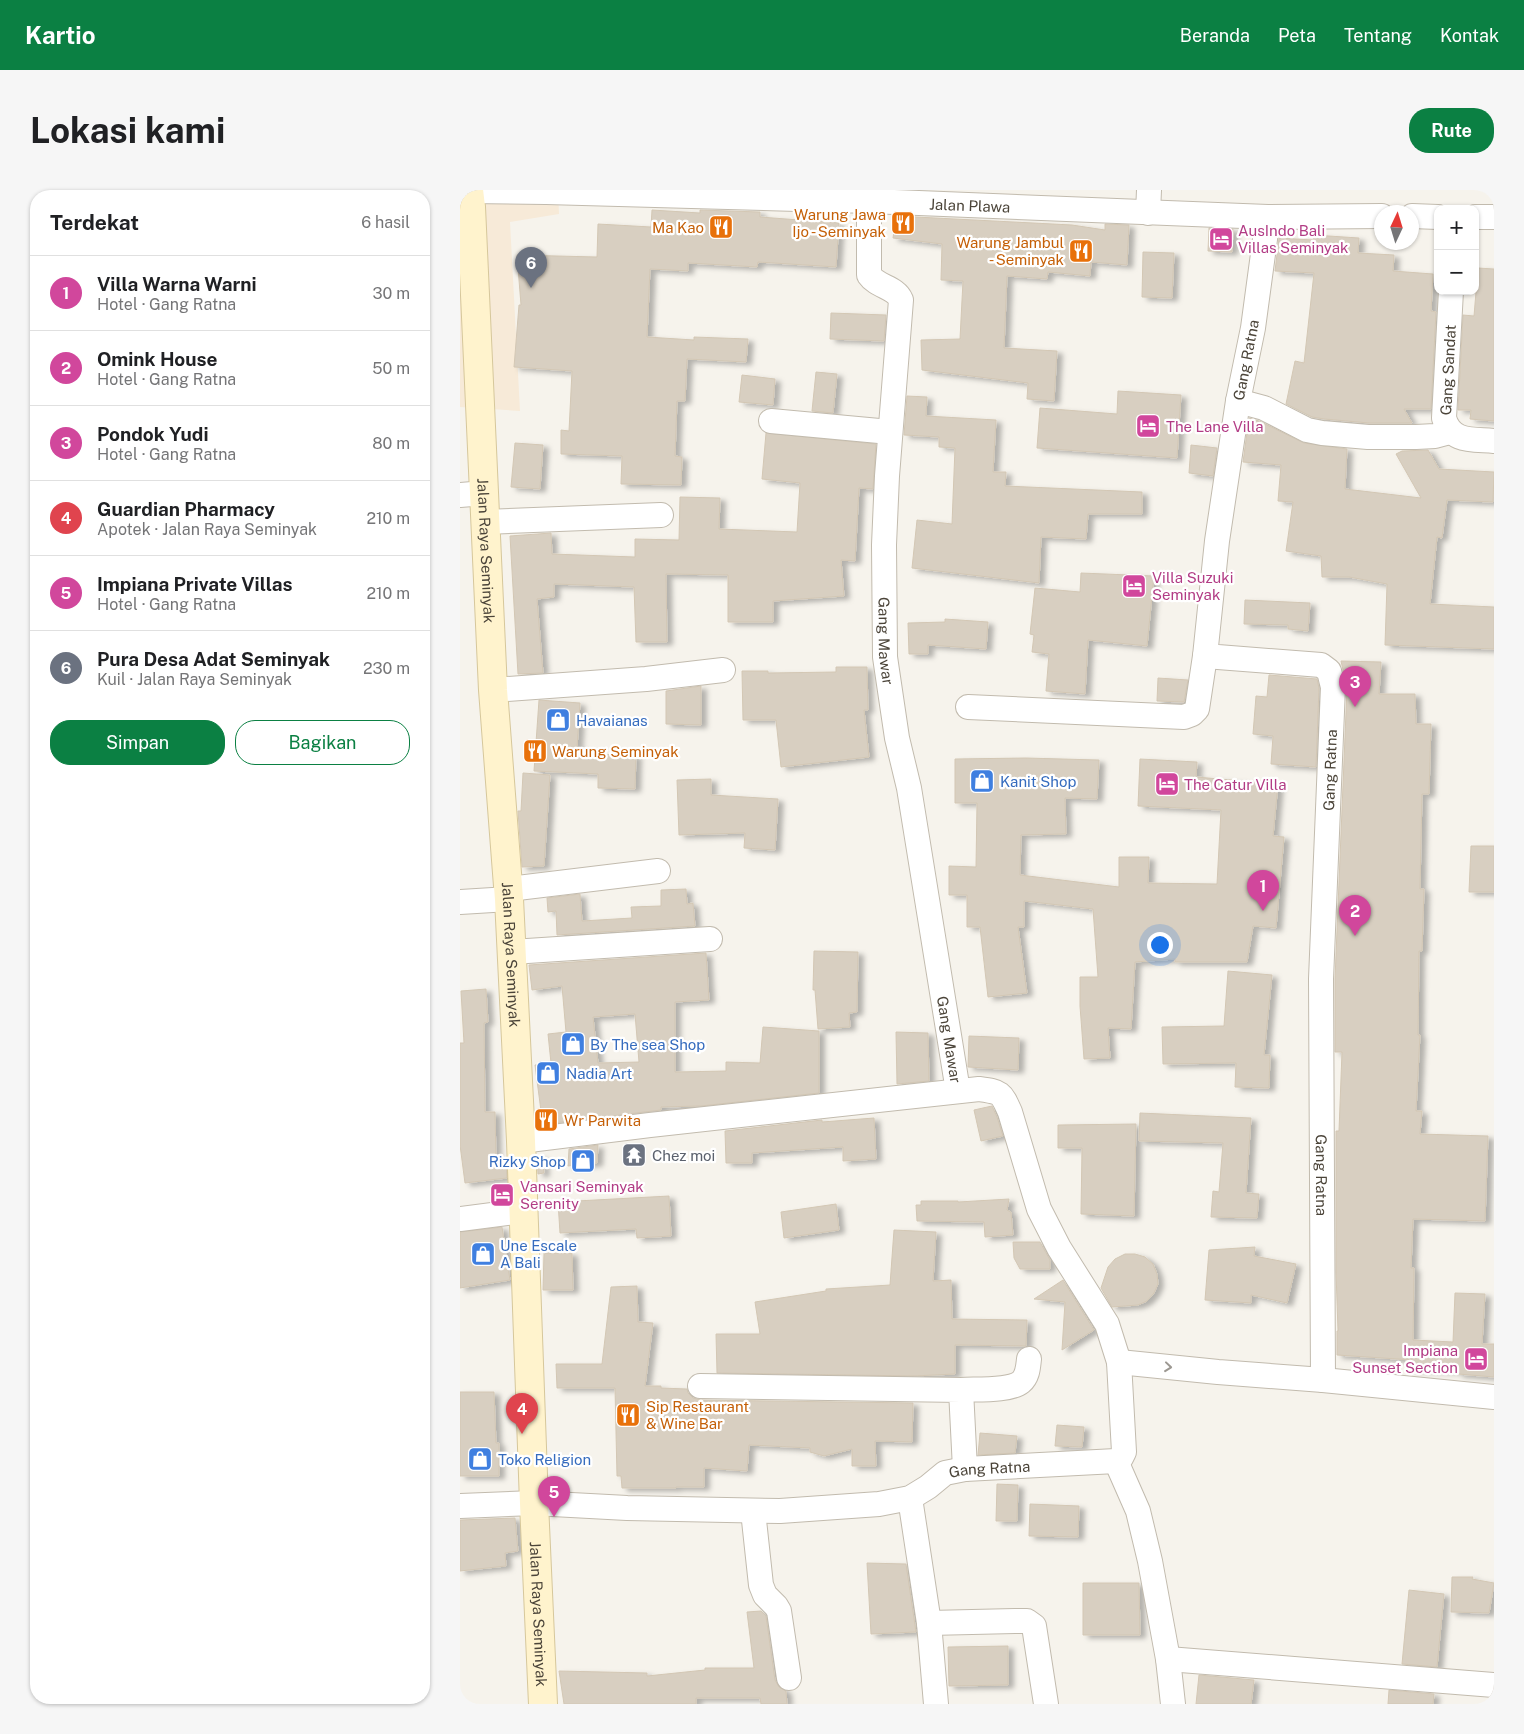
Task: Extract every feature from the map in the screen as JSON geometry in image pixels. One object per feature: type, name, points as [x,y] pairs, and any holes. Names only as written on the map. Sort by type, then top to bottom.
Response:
[{"type":"main road","name":"Jalan Raya Seminyak","points":[[467,199],[472,494],[485,522],[493,690],[509,894],[522,1140],[534,1503],[543,1704]]},
{"type":"street","name":"Jalan Plawa","points":[[467,199],[546,192],[869,195],[1149,201],[1268,217],[1374,216]]},
{"type":"street","name":"Gang Mawar","points":[[869,195],[870,276],[873,281],[896,292],[901,300],[886,476],[884,546],[885,657],[897,738],[914,817],[958,1091]]},
{"type":"street","points":[[1419,216],[1434,217]]},
{"type":"street","points":[[1479,216],[1494,216]]},
{"type":"street","name":"Gang Ratna","points":[[1268,217],[1253,328],[1238,402],[1216,541],[1205,656],[1321,664],[1329,671],[1333,687],[1321,979],[1323,1380]]},
{"type":"street","name":"Gang Sandat","points":[[1451,295],[1444,418],[1450,432],[1460,438],[1494,441]]},
{"type":"street","points":[[1238,402],[1264,408],[1307,430],[1322,433],[1368,437],[1416,437],[1435,436],[1450,432]]},
{"type":"street","points":[[771,421],[890,432]]},
{"type":"street","points":[[485,522],[661,515]]},
{"type":"street","points":[[968,707],[1184,717],[1192,714],[1197,709],[1205,656]]},
{"type":"street","points":[[493,690],[646,679],[723,670]]},
{"type":"street","points":[[460,902],[658,871]]},
{"type":"street","points":[[512,952],[710,939]]},
{"type":"street","points":[[522,1140],[979,1089],[992,1091],[1003,1097],[1010,1112],[1039,1209],[1059,1248],[1107,1324],[1120,1362],[1124,1452],[1121,1458],[1116,1461],[1138,1511],[1150,1561],[1168,1659],[1173,1704]]},
{"type":"street","points":[[460,1220],[524,1211]]},
{"type":"street","points":[[700,1386],[961,1390],[994,1388],[1016,1385],[1023,1381],[1029,1359]]},
{"type":"street","points":[[1120,1362],[1494,1397]]},
{"type":"street","points":[[961,1390],[965,1469]]},
{"type":"street","name":"Gang Ratna","points":[[460,1506],[534,1503],[780,1511],[879,1504],[910,1498],[928,1487],[945,1473],[965,1469],[1116,1461]]},
{"type":"street","points":[[910,1498],[928,1623],[936,1704]]},
{"type":"street","points":[[753,1511],[761,1585],[765,1595],[779,1611],[789,1678]]},
{"type":"street","points":[[928,1623],[1027,1621],[1034,1626],[1046,1704]]},
{"type":"street","points":[[1168,1659],[1494,1685]]},
{"type":"shaded area","points":[[460,190],[558,190],[559,214],[510,222],[520,411],[460,407]]},
{"type":"building","points":[[652,210],[700,213],[700,210],[760,212],[760,217],[839,223],[836,267],[758,262],[757,267],[688,263],[688,271],[650,269],[647,337],[694,340],[694,337],[748,339],[746,362],[687,359],[685,401],[677,401],[675,456],[682,457],[681,485],[621,484],[622,456],[561,454],[561,430],[569,431],[572,371],[514,367],[519,305],[521,305],[517,255],[597,257],[598,224],[651,227]]},
{"type":"building","points":[[896,216],[1072,225],[1105,230],[1105,224],[1129,225],[1127,265],[1091,262],[1090,276],[1048,272],[1047,279],[1007,276],[1004,348],[1057,351],[1054,401],[1027,399],[1028,383],[922,370],[921,340],[960,339],[963,281],[941,280],[942,244],[893,238]]},
{"type":"building","name":"AusIndo Bali Villas Seminyak","points":[[1209,228],[1233,229],[1232,252],[1208,251]]},
{"type":"building","points":[[1314,235],[1359,238],[1358,253],[1394,255],[1393,271],[1433,274],[1431,311],[1436,312],[1431,409],[1404,409],[1412,423],[1369,423],[1324,419],[1312,417],[1286,404],[1295,361],[1304,363],[1314,273],[1275,271],[1279,238],[1313,240]]},
{"type":"building","points":[[1143,252],[1174,253],[1172,298],[1142,297]]},
{"type":"building","points":[[1479,268],[1494,269],[1494,421],[1470,419],[1471,410],[1458,410],[1463,315],[1474,316],[1476,295],[1479,295]]},
{"type":"building","points":[[831,313],[886,315],[884,341],[830,339]]},
{"type":"building","points":[[816,372],[837,374],[833,413],[812,411]]},
{"type":"building","points":[[742,375],[775,379],[773,405],[739,402]]},
{"type":"building","points":[[1118,391],[1181,395],[1177,458],[1037,448],[1040,408],[1117,414]]},
{"type":"building","points":[[907,396],[927,397],[926,416],[996,420],[993,472],[1006,472],[1005,486],[1142,492],[1142,514],[1088,514],[1086,539],[1041,537],[1039,583],[912,568],[917,520],[952,524],[955,448],[939,447],[939,437],[904,435]]},
{"type":"building","points":[[1249,418],[1304,443],[1347,449],[1345,489],[1421,498],[1396,454],[1402,451],[1428,450],[1439,469],[1494,472],[1493,502],[1447,500],[1442,538],[1437,537],[1430,604],[1494,607],[1494,649],[1385,645],[1387,584],[1349,577],[1322,577],[1321,556],[1286,551],[1293,502],[1278,501],[1281,465],[1243,462]]},
{"type":"building","points":[[766,433],[876,444],[873,489],[859,488],[855,561],[841,560],[844,596],[773,601],[773,622],[728,622],[728,575],[666,574],[667,642],[636,642],[634,587],[554,584],[554,597],[537,599],[543,673],[518,674],[510,536],[551,533],[552,554],[635,557],[635,539],[679,540],[680,497],[720,498],[719,529],[797,532],[800,483],[762,479]]},
{"type":"building","points":[[515,443],[543,445],[540,489],[511,487]]},
{"type":"building","points":[[1191,445],[1217,448],[1213,476],[1189,473]]},
{"type":"building","points":[[1081,573],[1154,576],[1147,646],[1088,640],[1085,694],[1046,691],[1049,654],[1032,652],[1034,635],[1030,634],[1035,588],[1080,592]]},
{"type":"building","points":[[1245,600],[1310,603],[1308,631],[1288,629],[1288,625],[1244,624]]},
{"type":"building","points":[[945,619],[988,622],[986,649],[928,645],[928,654],[909,654],[908,623],[945,622]]},
{"type":"building","points":[[1341,661],[1381,662],[1379,694],[1415,694],[1416,724],[1431,724],[1429,794],[1422,794],[1420,889],[1424,889],[1422,951],[1419,951],[1418,1035],[1420,1035],[1416,1111],[1422,1111],[1420,1134],[1488,1136],[1485,1221],[1413,1219],[1411,1268],[1414,1268],[1413,1340],[1453,1342],[1455,1293],[1485,1294],[1482,1344],[1494,1344],[1494,1377],[1458,1374],[1458,1371],[1411,1369],[1412,1360],[1337,1355],[1336,1131],[1339,1131],[1342,1052],[1335,1052],[1335,979],[1347,688]]},
{"type":"building","points":[[836,667],[867,667],[868,710],[864,710],[869,757],[781,767],[776,720],[743,720],[742,671],[768,671],[768,673],[836,672]]},
{"type":"building","points":[[1269,675],[1317,679],[1319,688],[1316,767],[1271,764],[1273,736],[1253,734],[1256,696],[1267,697]]},
{"type":"building","points":[[1158,678],[1188,680],[1184,702],[1157,701]]},
{"type":"building","points":[[701,686],[701,725],[666,724],[666,691]]},
{"type":"building","points":[[539,700],[580,703],[577,748],[583,748],[583,754],[636,755],[635,789],[598,788],[598,774],[534,771]]},
{"type":"building","points":[[955,759],[1099,760],[1097,799],[1065,798],[1066,834],[1021,835],[1020,875],[1119,887],[1119,857],[1149,857],[1148,883],[1217,884],[1221,810],[1138,806],[1140,759],[1197,762],[1196,777],[1278,784],[1273,836],[1284,837],[1276,928],[1253,926],[1247,962],[1175,962],[1175,959],[1135,962],[1131,1029],[1108,1028],[1110,1058],[1084,1059],[1080,977],[1098,977],[1093,909],[1024,901],[1024,927],[1018,927],[1027,993],[988,997],[980,927],[967,927],[967,895],[949,895],[949,866],[976,867],[977,803],[955,803]]},
{"type":"building","points":[[523,773],[550,775],[544,866],[522,867],[518,811],[521,811]]},
{"type":"building","points":[[711,779],[711,795],[778,799],[775,850],[744,848],[745,833],[679,835],[677,780]]},
{"type":"building","points":[[1471,846],[1494,846],[1494,892],[1469,892]]},
{"type":"building","points":[[686,889],[687,904],[693,903],[695,926],[557,935],[556,911],[548,912],[547,898],[580,894],[582,921],[632,918],[631,907],[661,906],[661,890]]},
{"type":"building","points":[[814,951],[858,952],[857,1012],[849,1013],[850,1027],[818,1029],[815,990],[813,990]]},
{"type":"building","points":[[706,953],[709,1000],[675,1002],[675,1072],[726,1071],[726,1062],[760,1063],[763,1027],[819,1031],[819,1093],[701,1106],[661,1107],[661,1110],[537,1125],[536,1111],[541,1111],[535,1065],[551,1063],[548,1034],[566,1032],[562,986],[532,990],[529,965]],"holes":[[[635,1014],[639,1062],[598,1063],[593,1017]]]},
{"type":"building","points":[[1228,971],[1272,975],[1264,1055],[1270,1055],[1269,1088],[1235,1087],[1236,1063],[1163,1064],[1162,1027],[1224,1026]]},
{"type":"building","points":[[486,989],[488,1022],[484,1023],[485,1112],[495,1112],[496,1159],[506,1158],[507,1178],[465,1183],[460,1145],[460,1043],[464,1043],[461,991]]},
{"type":"building","points":[[896,1032],[928,1033],[929,1081],[897,1084]]},
{"type":"building","points":[[969,1036],[1019,1038],[1018,1070],[968,1067]]},
{"type":"building","points":[[992,1106],[1003,1136],[981,1141],[974,1110]]},
{"type":"building","points":[[1140,1113],[1251,1118],[1246,1193],[1259,1194],[1257,1218],[1211,1217],[1213,1191],[1219,1192],[1223,1143],[1139,1141]]},
{"type":"building","points":[[874,1118],[876,1159],[843,1161],[843,1147],[752,1153],[752,1163],[726,1163],[725,1131],[822,1120],[822,1122]]},
{"type":"building","points":[[1136,1124],[1134,1216],[1081,1214],[1082,1148],[1058,1148],[1058,1125]]},
{"type":"building","points":[[598,1145],[597,1163],[568,1166],[569,1149]]},
{"type":"building","points":[[537,1156],[542,1156],[544,1173],[538,1174]]},
{"type":"building","points":[[669,1196],[671,1236],[637,1238],[636,1229],[560,1233],[558,1202]]},
{"type":"building","points":[[1009,1199],[1007,1210],[1011,1212],[1013,1235],[985,1237],[984,1222],[917,1221],[916,1205],[921,1205],[921,1201],[958,1202]]},
{"type":"building","points":[[836,1204],[839,1230],[784,1238],[781,1212]]},
{"type":"building","name":"Une Escale A Bali","points":[[502,1227],[510,1280],[460,1288],[460,1232]]},
{"type":"building","points":[[894,1230],[936,1232],[933,1281],[951,1280],[952,1319],[1027,1320],[1026,1346],[955,1345],[955,1374],[914,1376],[717,1373],[716,1334],[760,1334],[755,1302],[826,1291],[826,1289],[890,1285]]},
{"type":"building","points":[[1013,1242],[1040,1242],[1050,1260],[1050,1269],[1020,1269],[1014,1258]]},
{"type":"building","points":[[1255,1247],[1254,1256],[1296,1264],[1287,1303],[1251,1295],[1251,1303],[1205,1300],[1209,1250]]},
{"type":"building","points":[[544,1253],[572,1253],[573,1290],[543,1290]]},
{"type":"building","points":[[1125,1254],[1145,1257],[1153,1264],[1158,1284],[1154,1293],[1147,1301],[1138,1305],[1112,1307],[1101,1288],[1108,1267],[1115,1259]]},
{"type":"building","points":[[1063,1280],[1094,1330],[1062,1350],[1065,1302],[1034,1299]]},
{"type":"building","points":[[637,1286],[638,1322],[653,1323],[645,1386],[687,1389],[693,1398],[700,1400],[913,1403],[912,1442],[875,1441],[876,1466],[852,1466],[852,1449],[824,1456],[810,1452],[810,1448],[749,1445],[747,1471],[704,1468],[704,1487],[622,1488],[621,1476],[617,1476],[615,1388],[557,1388],[556,1364],[602,1364],[611,1287]]},
{"type":"building","points":[[460,1392],[494,1392],[496,1443],[499,1443],[499,1476],[460,1476]]},
{"type":"building","points":[[1057,1425],[1084,1427],[1082,1447],[1055,1446]]},
{"type":"building","points":[[980,1433],[1017,1436],[1015,1453],[978,1455]]},
{"type":"building","points":[[997,1484],[1018,1485],[1017,1521],[996,1521]]},
{"type":"building","points":[[1030,1504],[1079,1506],[1078,1537],[1029,1536]]},
{"type":"building","points":[[515,1518],[518,1551],[505,1553],[506,1566],[460,1571],[460,1520]]},
{"type":"building","points":[[867,1563],[906,1564],[916,1632],[871,1634]]},
{"type":"building","points":[[1452,1577],[1473,1577],[1472,1579],[1494,1583],[1489,1613],[1451,1612]]},
{"type":"building","points":[[1083,1583],[1139,1583],[1140,1635],[1083,1635]]},
{"type":"building","points":[[1409,1590],[1444,1594],[1437,1667],[1402,1664]]},
{"type":"building","points":[[761,1611],[766,1616],[775,1680],[779,1687],[786,1691],[787,1704],[761,1704],[760,1698],[696,1698],[696,1704],[564,1704],[559,1671],[647,1673],[647,1676],[705,1670],[705,1668],[754,1668],[747,1612]]},
{"type":"building","points":[[1008,1646],[1008,1685],[949,1686],[948,1647]]},
{"type":"building","points":[[1199,1675],[1254,1680],[1251,1704],[1196,1704]]},
{"type":"building","points":[[1389,1690],[1434,1694],[1433,1704],[1388,1704]]},
{"type":"place","name":"Warung Jawa Ijo - Seminyak","points":[[903,223]]},
{"type":"place","name":"Ma Kao","points":[[721,227]]},
{"type":"place","name":"AusIndo Bali Villas Seminyak","points":[[1221,239]]},
{"type":"place","name":"Warung Jambul - Seminyak","points":[[1081,251]]},
{"type":"place","name":"Pura Desa Adat Seminyak","points":[[531,288]]},
{"type":"place","name":"The Lane Villa","points":[[1148,426]]},
{"type":"place","name":"Villa Suzuki Seminyak","points":[[1134,586]]},
{"type":"place","name":"Pondok Yudi","points":[[1355,707]]},
{"type":"place","name":"Havaianas","points":[[558,720]]},
{"type":"place","name":"Warung Seminyak","points":[[535,751]]},
{"type":"place","name":"Kanit Shop","points":[[982,781]]},
{"type":"place","name":"The Catur Villa","points":[[1167,784]]},
{"type":"place","name":"Villa Warna Warni","points":[[1263,911]]},
{"type":"place","name":"Omink House","points":[[1355,936]]},
{"type":"place","name":"By The sea Shop","points":[[573,1044]]},
{"type":"place","name":"Nadia Art","points":[[548,1073]]},
{"type":"place","name":"Wr Parwita","points":[[546,1120]]},
{"type":"place","name":"Chez moi","points":[[634,1155]]},
{"type":"place","name":"Rizky Shop","points":[[583,1161]]},
{"type":"place","name":"Vansari Seminyak Serenity","points":[[502,1195]]},
{"type":"place","name":"Une Escale A Bali","points":[[483,1254]]},
{"type":"place","name":"Impiana Sunset Section","points":[[1476,1359]]},
{"type":"place","name":"Sip Restaurant & Wine Bar","points":[[628,1415]]},
{"type":"place","name":"Guardian Pharmacy","points":[[522,1434]]},
{"type":"place","name":"Toko Religion","points":[[480,1459]]},
{"type":"place","name":"Impiana Private Villas","points":[[554,1517]]}]
